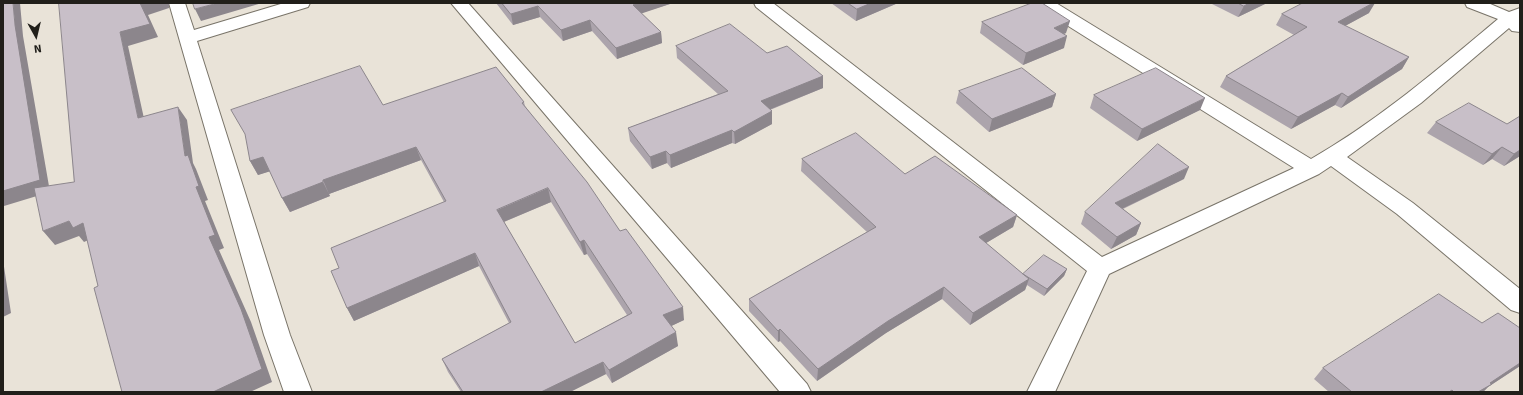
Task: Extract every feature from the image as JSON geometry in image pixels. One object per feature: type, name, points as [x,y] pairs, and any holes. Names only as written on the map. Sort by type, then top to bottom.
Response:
[{"type":"street","points":[[177,3],[278,335],[298,392]]},
{"type":"street","points":[[188,38],[302,3]]},
{"type":"street","points":[[459,3],[797,392]]},
{"type":"street","points":[[762,3],[1100,268]]},
{"type":"street","points":[[1044,3],[1311,169]]},
{"type":"street","points":[[1474,3],[1517,20]]},
{"type":"street","points":[[1041,392],[1100,268],[1311,169],[1332,157],[1408,104],[1517,20]]},
{"type":"street","points":[[1332,157],[1440,236],[1520,303]]},
{"type":"building","points":[[3,3],[13,3],[15,25],[40,180],[3,191]]},
{"type":"building","points":[[59,3],[140,3],[150,24],[120,32],[138,118],[178,107],[185,156],[188,155],[199,186],[196,187],[215,235],[209,237],[241,309],[262,369],[213,392],[122,392],[94,288],[98,286],[83,223],[73,228],[69,221],[43,231],[34,188],[74,182]]},
{"type":"building","points":[[193,3],[218,3],[195,9]]},
{"type":"building","points":[[502,3],[637,3],[633,5],[661,32],[616,48],[590,20],[561,30],[538,6],[511,14]]},
{"type":"building","points":[[848,3],[871,3],[857,9]]},
{"type":"building","points":[[1032,3],[1042,3],[1070,21],[1054,28],[1067,36],[1026,53],[982,22]]},
{"type":"building","points":[[1238,3],[1249,3],[1244,6]]},
{"type":"building","points":[[1303,3],[1373,3],[1338,22],[1409,57],[1348,97],[1342,93],[1298,117],[1226,76],[1307,27],[1282,14]]},
{"type":"building","points":[[730,24],[767,53],[787,46],[823,76],[761,101],[772,111],[734,132],[732,130],[670,155],[666,151],[650,157],[628,128],[728,91],[676,46]]},
{"type":"building","points":[[360,66],[383,105],[496,67],[524,102],[522,103],[587,182],[620,231],[626,229],[683,307],[663,315],[676,332],[609,370],[603,362],[541,392],[463,392],[442,359],[511,322],[475,253],[347,308],[331,271],[339,268],[331,248],[446,201],[416,147],[323,180],[323,182],[282,198],[263,157],[250,161],[245,134],[231,110]],"holes":[[[548,188],[580,242],[584,240],[632,313],[575,343],[497,210]]]},
{"type":"building","points":[[1022,68],[1056,94],[992,119],[959,91]]},
{"type":"building","points":[[1156,68],[1205,98],[1142,129],[1094,95]]},
{"type":"building","points":[[1469,103],[1507,124],[1520,116],[1520,150],[1514,154],[1502,147],[1492,154],[1436,122]]},
{"type":"building","points":[[856,133],[905,174],[935,156],[1017,215],[979,237],[1029,279],[973,313],[944,287],[888,321],[818,369],[780,329],[778,331],[749,299],[876,227],[802,159]]},
{"type":"building","points":[[1158,144],[1189,167],[1115,203],[1141,223],[1117,237],[1085,212]]},
{"type":"building","points":[[1044,255],[1067,269],[1047,289],[1023,274]]},
{"type":"building","points":[[1439,294],[1482,323],[1498,313],[1520,328],[1520,363],[1490,383],[1492,384],[1478,392],[1454,392],[1452,390],[1449,392],[1352,392],[1323,368]]}]
